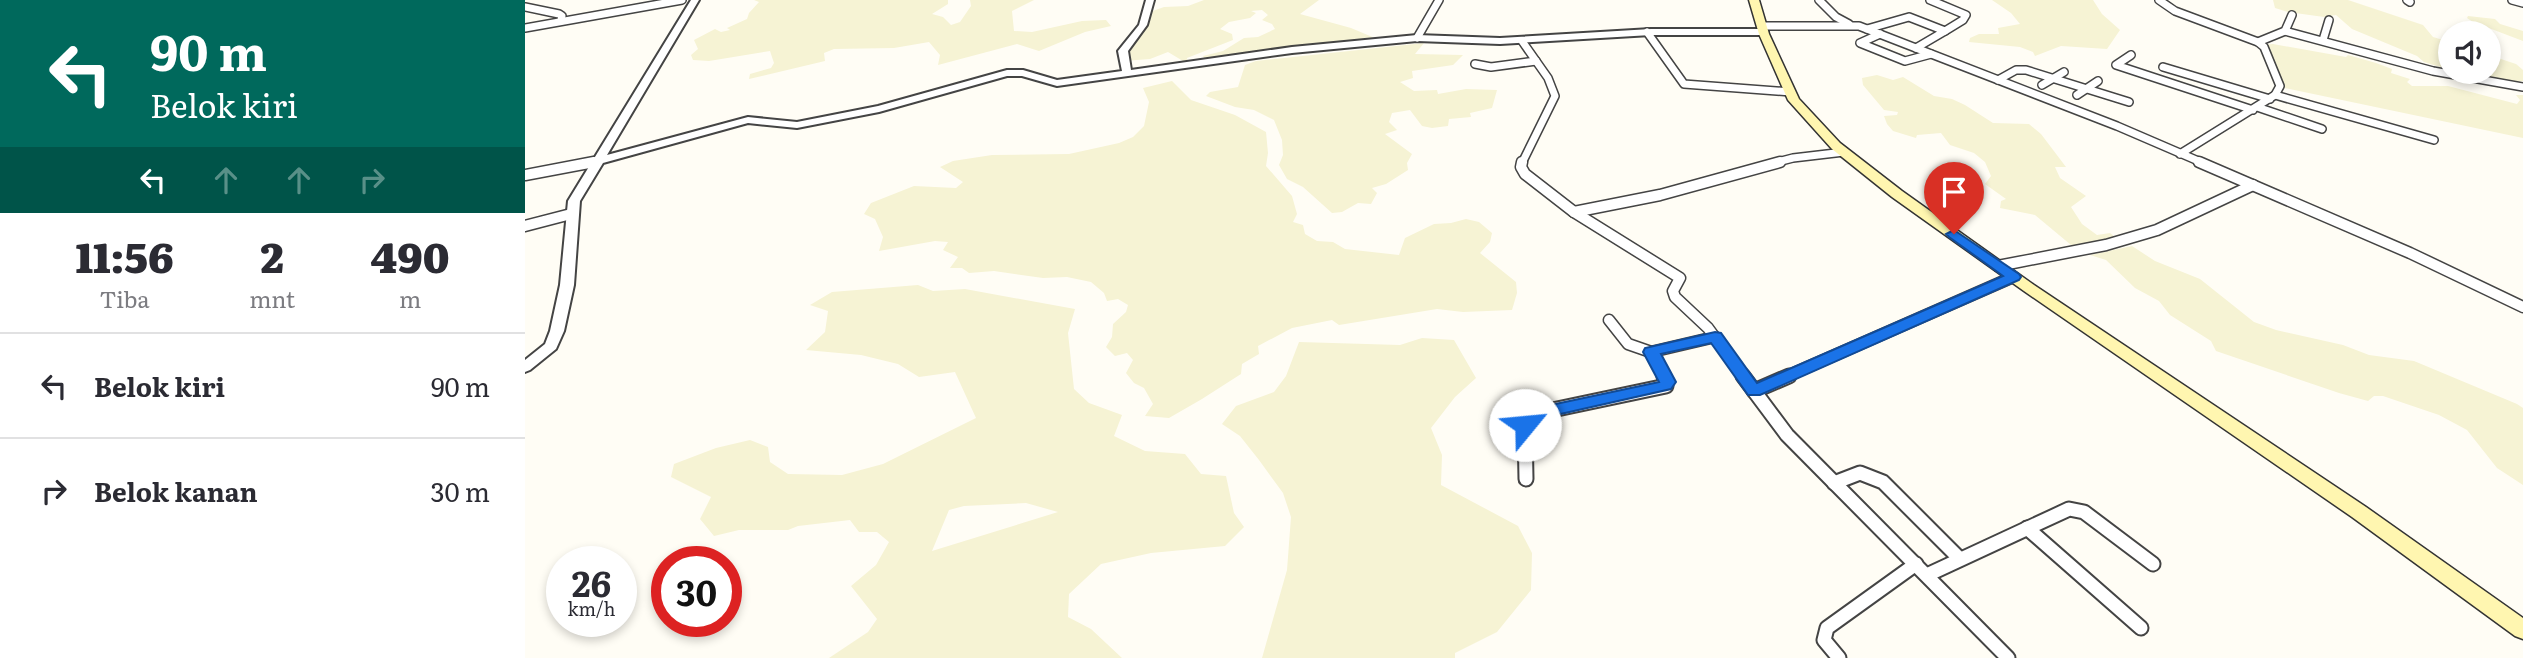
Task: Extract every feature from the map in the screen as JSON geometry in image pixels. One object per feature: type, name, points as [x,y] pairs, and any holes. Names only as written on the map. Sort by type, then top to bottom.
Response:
[{"type":"main road","points":[[1754,0],[1762,29],[1790,92],[1819,130],[1844,152],[2013,277],[2359,512],[2523,630]]},
{"type":"street","points":[[525,27],[683,0]]},
{"type":"street","points":[[525,367],[551,346],[557,331],[568,276],[574,201],[695,0]]},
{"type":"street","points":[[1127,72],[1123,51],[1143,24],[1150,0]]},
{"type":"street","points":[[1417,38],[1439,0]]},
{"type":"street","points":[[1818,0],[1836,17],[1849,24],[2117,125],[2410,253],[2523,307]]},
{"type":"street","points":[[1916,48],[1963,20],[1966,15],[1930,0]]},
{"type":"street","points":[[2159,0],[2175,11],[2257,41],[2264,47],[2279,80],[2280,90],[2273,97],[2180,154]]},
{"type":"street","points":[[2512,0],[2523,3]]},
{"type":"street","points":[[525,7],[561,14],[561,20]]},
{"type":"street","points":[[2285,31],[2292,15]]},
{"type":"street","points":[[1867,29],[1909,16],[1945,31]]},
{"type":"street","points":[[2323,40],[2329,20]]},
{"type":"street","points":[[525,175],[597,161],[748,120],[797,125],[879,108],[1007,73],[1023,73],[1057,83],[1206,61],[1417,38],[1522,41],[1647,32],[1849,24]]},
{"type":"street","points":[[2257,41],[2285,31],[2359,48],[2436,72],[2523,87]]},
{"type":"street","points":[[1647,32],[1685,84],[1790,92]]},
{"type":"street","points":[[1881,34],[1860,43],[1905,61],[1931,54]]},
{"type":"street","points":[[2359,48],[2363,40]]},
{"type":"street","points":[[1522,41],[1552,84],[1555,96],[1521,167],[1525,174],[1574,212],[1680,278],[1674,294],[1704,322],[1787,435],[2008,658]]},
{"type":"street","points":[[2131,55],[2117,62],[2117,66],[2322,129]]},
{"type":"street","points":[[1475,64],[1490,67],[1535,61]]},
{"type":"street","points":[[2147,76],[2166,66],[2434,140]]},
{"type":"street","points":[[1998,80],[2019,69],[2129,102]]},
{"type":"street","points":[[2042,85],[2064,72]]},
{"type":"street","points":[[2077,95],[2098,81]]},
{"type":"street","points":[[1574,212],[1647,198],[1793,158],[1844,152]]},
{"type":"street","points":[[1998,266],[2106,245],[2157,230],[2253,186]]},
{"type":"street","points":[[525,226],[571,214]]},
{"type":"street","points":[[1754,391],[2013,277]]},
{"type":"street","points":[[1609,320],[1629,344],[1651,352],[1715,337]]},
{"type":"street","points":[[1526,479],[1525,425],[1528,418],[1538,413],[1665,386],[1667,382],[1651,352]]},
{"type":"street","points":[[1834,483],[1860,473],[1883,482],[1960,559]]},
{"type":"street","points":[[1927,575],[2069,509],[2084,512],[2153,564]]},
{"type":"street","points":[[2027,528],[2141,628]]},
{"type":"street","points":[[1839,658],[1824,640],[1827,628],[1916,564]]},
{"type":"shaded area","points":[[754,0],[948,0],[948,4],[932,14],[943,17],[951,25],[960,22],[971,6],[970,0],[1034,0],[1012,11],[1014,31],[1032,32],[1082,21],[1106,20],[1111,26],[1085,32],[1039,51],[1017,44],[938,65],[940,55],[929,42],[894,48],[834,49],[824,53],[825,61],[749,79],[750,74],[771,68],[774,63],[770,51],[709,61],[693,60],[691,55],[698,49],[694,40],[715,29],[721,32],[730,30],[727,28],[747,19],[759,2]]},
{"type":"shaded area","points":[[1204,0],[1319,0],[1300,14],[1351,28],[1382,41],[1206,61],[1203,56],[1223,51],[1244,38],[1258,37],[1275,29],[1272,24],[1262,20],[1268,15],[1262,10],[1251,11],[1256,13],[1250,18],[1229,22],[1220,29],[1232,34],[1233,40],[1187,58],[1188,64],[1168,52],[1150,59],[1124,61],[1123,51],[1147,13],[1164,7],[1188,6]]},
{"type":"shaded area","points":[[1992,0],[2093,0],[2102,14],[2120,30],[2107,49],[2061,46],[2035,56],[2033,52],[2020,47],[1969,42],[1970,38],[1979,34],[1999,34],[1998,28],[2020,24],[2011,13]]},
{"type":"shaded area","points":[[2273,0],[2348,0],[2423,25],[2433,37],[2438,38],[2438,66],[2352,29],[2336,15],[2324,17],[2275,8]]},
{"type":"shaded area","points":[[2468,16],[2497,21],[2472,21]]},
{"type":"shaded area","points":[[2501,24],[2523,31],[2523,41],[2501,33]]},
{"type":"shaded area","points":[[1424,43],[1415,54],[1463,55],[1453,65],[1412,71],[1413,78],[1400,82],[1414,91],[1437,90],[1438,94],[1466,89],[1497,90],[1492,108],[1470,113],[1471,117],[1449,119],[1448,126],[1432,128],[1422,126],[1410,110],[1392,113],[1389,122],[1397,130],[1385,134],[1412,154],[1407,163],[1408,170],[1386,184],[1372,188],[1377,193],[1371,204],[1358,203],[1342,212],[1332,213],[1303,187],[1287,179],[1279,165],[1283,155],[1282,140],[1274,120],[1254,110],[1235,107],[1206,96],[1210,92],[1238,87],[1245,65],[1256,61]]},
{"type":"shaded area","points":[[2273,44],[2346,57],[2348,55],[2376,63],[2392,69],[2391,73],[2410,79],[2407,82],[2412,86],[2448,86],[2517,104],[2520,100],[2516,95],[2523,95],[2523,138],[2280,87],[2262,45]]},
{"type":"shaded area","points":[[2501,59],[2516,64],[2523,70],[2523,81],[2501,81]]},
{"type":"shaded area","points":[[1877,75],[1893,80],[1903,77],[1934,96],[1952,99],[1965,105],[1993,123],[2029,124],[2041,134],[2066,167],[2055,167],[2060,178],[2086,196],[2071,207],[2082,224],[2097,235],[2110,233],[2120,241],[2077,250],[2035,215],[2000,208],[2001,201],[2006,199],[1985,184],[1991,176],[1985,162],[1974,153],[1950,145],[1941,133],[1917,135],[1916,138],[1893,131],[1884,116],[1897,115],[1898,112],[1884,110],[1863,85],[1862,78]]},
{"type":"shaded area","points":[[1172,81],[1191,100],[1235,115],[1266,132],[1266,166],[1292,196],[1297,214],[1293,222],[1303,225],[1305,234],[1317,241],[1333,242],[1345,249],[1399,255],[1405,238],[1434,224],[1466,219],[1479,222],[1492,233],[1490,242],[1480,253],[1516,282],[1517,293],[1512,310],[1463,312],[1437,309],[1339,325],[1332,320],[1292,328],[1258,346],[1259,354],[1242,364],[1241,374],[1202,399],[1169,418],[1145,416],[1153,404],[1144,388],[1134,383],[1126,373],[1133,360],[1127,353],[1115,356],[1106,347],[1112,337],[1113,324],[1126,312],[1128,305],[1118,299],[1107,301],[1104,293],[1091,282],[1067,277],[1043,278],[994,271],[969,273],[962,268],[950,268],[958,257],[943,250],[948,242],[935,241],[879,251],[883,237],[875,219],[864,214],[871,203],[914,186],[956,188],[963,182],[940,167],[953,161],[992,155],[1069,154],[1119,143],[1133,137],[1144,126],[1149,102],[1143,88]]},
{"type":"shaded area","points":[[2132,246],[2155,261],[2200,279],[2254,322],[2276,330],[2343,345],[2369,355],[2414,361],[2517,404],[2523,408],[2523,485],[2497,468],[2467,430],[2439,415],[2383,396],[2374,396],[2368,401],[2339,393],[2216,351],[2211,341],[2170,315],[2159,301],[2135,288],[2106,260],[2090,255]]},
{"type":"shaded area","points":[[918,285],[933,291],[965,289],[1075,309],[1068,333],[1074,389],[1089,403],[1122,415],[1114,436],[1145,451],[1185,454],[1201,474],[1226,476],[1234,513],[1244,527],[1225,546],[1151,553],[1101,564],[1069,594],[1068,617],[1091,629],[1122,658],[829,658],[868,632],[877,619],[851,586],[876,565],[889,542],[877,532],[859,532],[850,520],[798,526],[788,530],[739,530],[714,536],[700,519],[711,497],[671,477],[674,464],[716,448],[750,440],[768,447],[770,462],[788,474],[842,475],[883,464],[976,418],[955,372],[919,377],[898,364],[861,355],[806,350],[825,332],[828,311],[810,305],[832,292]],"holes":[[[1026,503],[1058,512],[932,551],[949,510],[964,506]]]},
{"type":"shaded area","points":[[1422,338],[1454,340],[1476,378],[1455,397],[1431,428],[1442,455],[1441,485],[1518,526],[1532,553],[1531,590],[1497,632],[1455,653],[1455,658],[1262,658],[1287,570],[1291,517],[1283,493],[1259,460],[1240,436],[1222,424],[1236,406],[1274,392],[1286,376],[1299,342],[1400,345]]},
{"type":"route","points":[[1525,425],[1528,418],[1538,413],[1665,386],[1668,383],[1651,352],[1715,337],[1754,391],[2013,277],[1954,234]]}]
